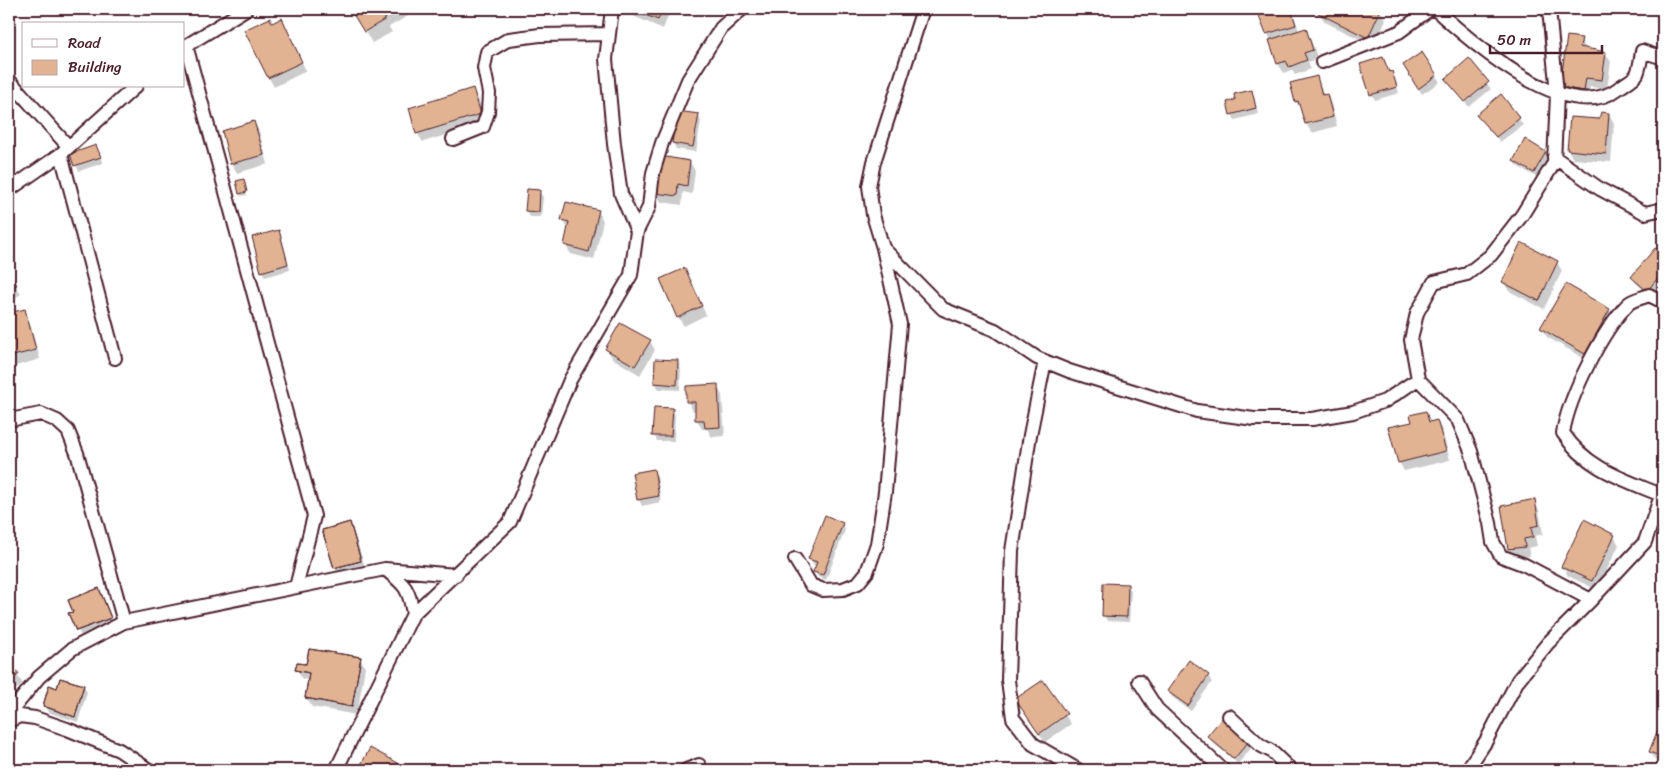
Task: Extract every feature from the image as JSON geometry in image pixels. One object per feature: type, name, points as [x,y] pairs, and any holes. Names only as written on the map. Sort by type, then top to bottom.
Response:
[{"type":"street","points":[[246,9],[185,46],[314,516],[296,587]]},
{"type":"street","points":[[612,9],[606,59],[614,144],[621,194],[638,231]]},
{"type":"street","points":[[336,770],[413,614],[510,522],[570,380],[631,274],[638,231],[648,207],[653,173],[662,143],[688,80],[721,28],[742,9]]},
{"type":"street","points":[[795,559],[811,585],[823,590],[843,589],[858,582],[867,572],[877,544],[885,492],[900,324],[883,248],[873,215],[869,186],[874,162],[924,9]]},
{"type":"street","points":[[1322,62],[1399,32],[1430,9]]},
{"type":"street","points":[[1435,9],[1461,33],[1515,72],[1557,94],[1590,99],[1614,92],[1636,75],[1642,51],[1663,58]]},
{"type":"street","points":[[1549,9],[1557,94],[1554,163],[1522,215],[1491,255],[1467,274],[1434,282],[1417,313],[1411,340],[1418,378],[1458,420],[1472,451],[1493,542],[1501,556],[1524,565],[1591,600]]},
{"type":"street","points":[[453,139],[483,127],[489,103],[484,68],[488,52],[509,39],[540,35],[609,34]]},
{"type":"street","points":[[9,80],[64,150],[115,358]]},
{"type":"street","points":[[9,190],[64,150],[134,88]]},
{"type":"street","points":[[1554,157],[1600,189],[1646,213],[1663,209]]},
{"type":"street","points":[[883,248],[944,309],[995,330],[1037,358],[1069,371],[1197,411],[1254,419],[1312,419],[1353,412],[1385,402],[1418,378]]},
{"type":"street","points":[[1467,770],[1486,741],[1518,680],[1548,643],[1645,542],[1662,493],[1616,476],[1588,461],[1570,444],[1563,433],[1565,422],[1588,363],[1615,321],[1630,302],[1649,295],[1663,302]]},
{"type":"street","points":[[1045,361],[1030,435],[1012,551],[1008,680],[1013,718],[1032,744],[1078,770]]},
{"type":"street","points":[[9,420],[41,414],[57,421],[68,431],[77,452],[124,622]]},
{"type":"street","points":[[9,714],[39,677],[72,649],[124,622],[386,569],[456,575]]},
{"type":"street","points":[[386,569],[402,583],[410,594],[413,614]]},
{"type":"street","points":[[1139,681],[1158,709],[1222,770]]},
{"type":"street","points":[[9,721],[20,716],[36,718],[59,726],[119,750],[149,770]]},
{"type":"street","points":[[1229,716],[1260,745],[1271,751],[1291,770]]},
{"type":"street","points":[[686,770],[699,765]]},
{"type":"building","points":[[350,9],[392,9],[383,14],[386,19],[364,32]]},
{"type":"building","points":[[630,9],[663,9],[658,20]]},
{"type":"building","points":[[1272,9],[1291,9],[1296,25],[1266,34],[1258,14]]},
{"type":"building","points":[[1320,9],[1381,9],[1368,38],[1318,13]]},
{"type":"building","points":[[270,18],[272,23],[282,18],[302,62],[268,78],[244,30]]},
{"type":"building","points":[[1306,28],[1313,50],[1304,53],[1307,60],[1289,67],[1286,61],[1277,64],[1269,40]]},
{"type":"building","points":[[1567,36],[1582,38],[1580,47],[1606,52],[1602,80],[1586,78],[1584,91],[1560,87]]},
{"type":"building","points":[[1422,52],[1437,75],[1418,89],[1403,65]]},
{"type":"building","points":[[1383,57],[1389,72],[1392,71],[1397,87],[1370,95],[1360,64]]},
{"type":"building","points":[[1469,58],[1489,82],[1465,102],[1445,79]]},
{"type":"building","points":[[1317,76],[1322,95],[1327,94],[1333,117],[1305,124],[1298,101],[1295,102],[1290,83]]},
{"type":"building","points":[[473,88],[481,114],[416,134],[409,108]]},
{"type":"building","points":[[1252,90],[1256,108],[1230,115],[1227,102],[1235,100],[1234,94]]},
{"type":"building","points":[[1501,94],[1520,118],[1496,137],[1476,115]]},
{"type":"building","points":[[677,111],[699,114],[693,147],[672,143]]},
{"type":"building","points":[[1601,112],[1609,113],[1606,154],[1567,150],[1570,117],[1599,119]]},
{"type":"building","points":[[254,121],[264,155],[230,164],[222,131]]},
{"type":"building","points":[[1525,139],[1546,152],[1534,173],[1513,161]]},
{"type":"building","points":[[96,145],[101,157],[74,166],[70,154]]},
{"type":"building","points":[[660,156],[690,161],[687,186],[678,184],[677,196],[655,193]]},
{"type":"building","points":[[244,179],[247,192],[239,194],[236,181]]},
{"type":"building","points":[[527,189],[540,190],[539,212],[525,211]]},
{"type":"building","points":[[566,202],[599,210],[589,252],[564,245],[569,222],[561,220]]},
{"type":"building","points":[[279,230],[288,264],[261,272],[252,237]]},
{"type":"building","points":[[1521,242],[1558,261],[1539,301],[1502,282]]},
{"type":"building","points":[[1655,248],[1663,255],[1663,272],[1647,291],[1631,277]]},
{"type":"building","points":[[685,268],[702,306],[677,318],[660,279]]},
{"type":"building","points":[[9,271],[17,285],[9,290]]},
{"type":"building","points":[[1566,284],[1610,309],[1585,354],[1540,328]]},
{"type":"building","points":[[25,309],[36,350],[9,357],[9,313]]},
{"type":"building","points":[[620,323],[651,340],[635,366],[605,349]]},
{"type":"building","points":[[655,359],[678,360],[677,385],[654,383]]},
{"type":"building","points":[[718,384],[720,427],[705,428],[704,420],[695,420],[695,402],[686,402],[686,386]]},
{"type":"building","points":[[654,407],[673,408],[671,436],[652,436]]},
{"type":"building","points":[[1426,411],[1429,422],[1437,420],[1446,451],[1398,463],[1388,427],[1412,422],[1410,415]]},
{"type":"building","points":[[654,469],[659,496],[637,500],[632,473]]},
{"type":"building","points":[[1535,499],[1539,525],[1531,527],[1533,537],[1524,539],[1525,547],[1508,549],[1501,506]]},
{"type":"building","points":[[825,515],[843,523],[823,575],[813,572],[817,562],[808,559]]},
{"type":"building","points":[[1584,519],[1615,535],[1592,581],[1561,567]]},
{"type":"building","points":[[350,522],[361,561],[334,568],[322,530]]},
{"type":"building","points":[[350,522],[361,561],[334,568],[322,530]]},
{"type":"building","points":[[1103,583],[1128,584],[1127,617],[1102,616]]},
{"type":"building","points":[[99,588],[111,618],[76,631],[68,613],[73,612],[68,600]]},
{"type":"building","points":[[99,588],[111,618],[76,631],[68,613],[73,612],[68,600]]},
{"type":"building","points":[[309,649],[361,657],[352,707],[305,698],[309,673],[295,670],[297,663],[306,664]]},
{"type":"building","points":[[309,649],[361,657],[352,707],[305,698],[309,673],[295,670],[297,663],[306,664]]},
{"type":"building","points":[[1189,660],[1209,675],[1188,706],[1167,691]]},
{"type":"building","points":[[9,661],[19,674],[9,682]]},
{"type":"building","points":[[9,661],[19,674],[9,682]]},
{"type":"building","points":[[60,678],[84,685],[75,717],[43,706],[49,685],[57,688]]},
{"type":"building","points":[[60,678],[84,685],[75,717],[43,706],[49,685],[57,688]]},
{"type":"building","points":[[1043,680],[1067,714],[1039,734],[1015,699]]},
{"type":"building","points":[[1223,717],[1250,740],[1234,759],[1207,736]]},
{"type":"building","points":[[1660,724],[1663,726],[1663,757],[1649,752]]},
{"type":"building","points":[[370,748],[398,763],[394,770],[358,770]]}]
